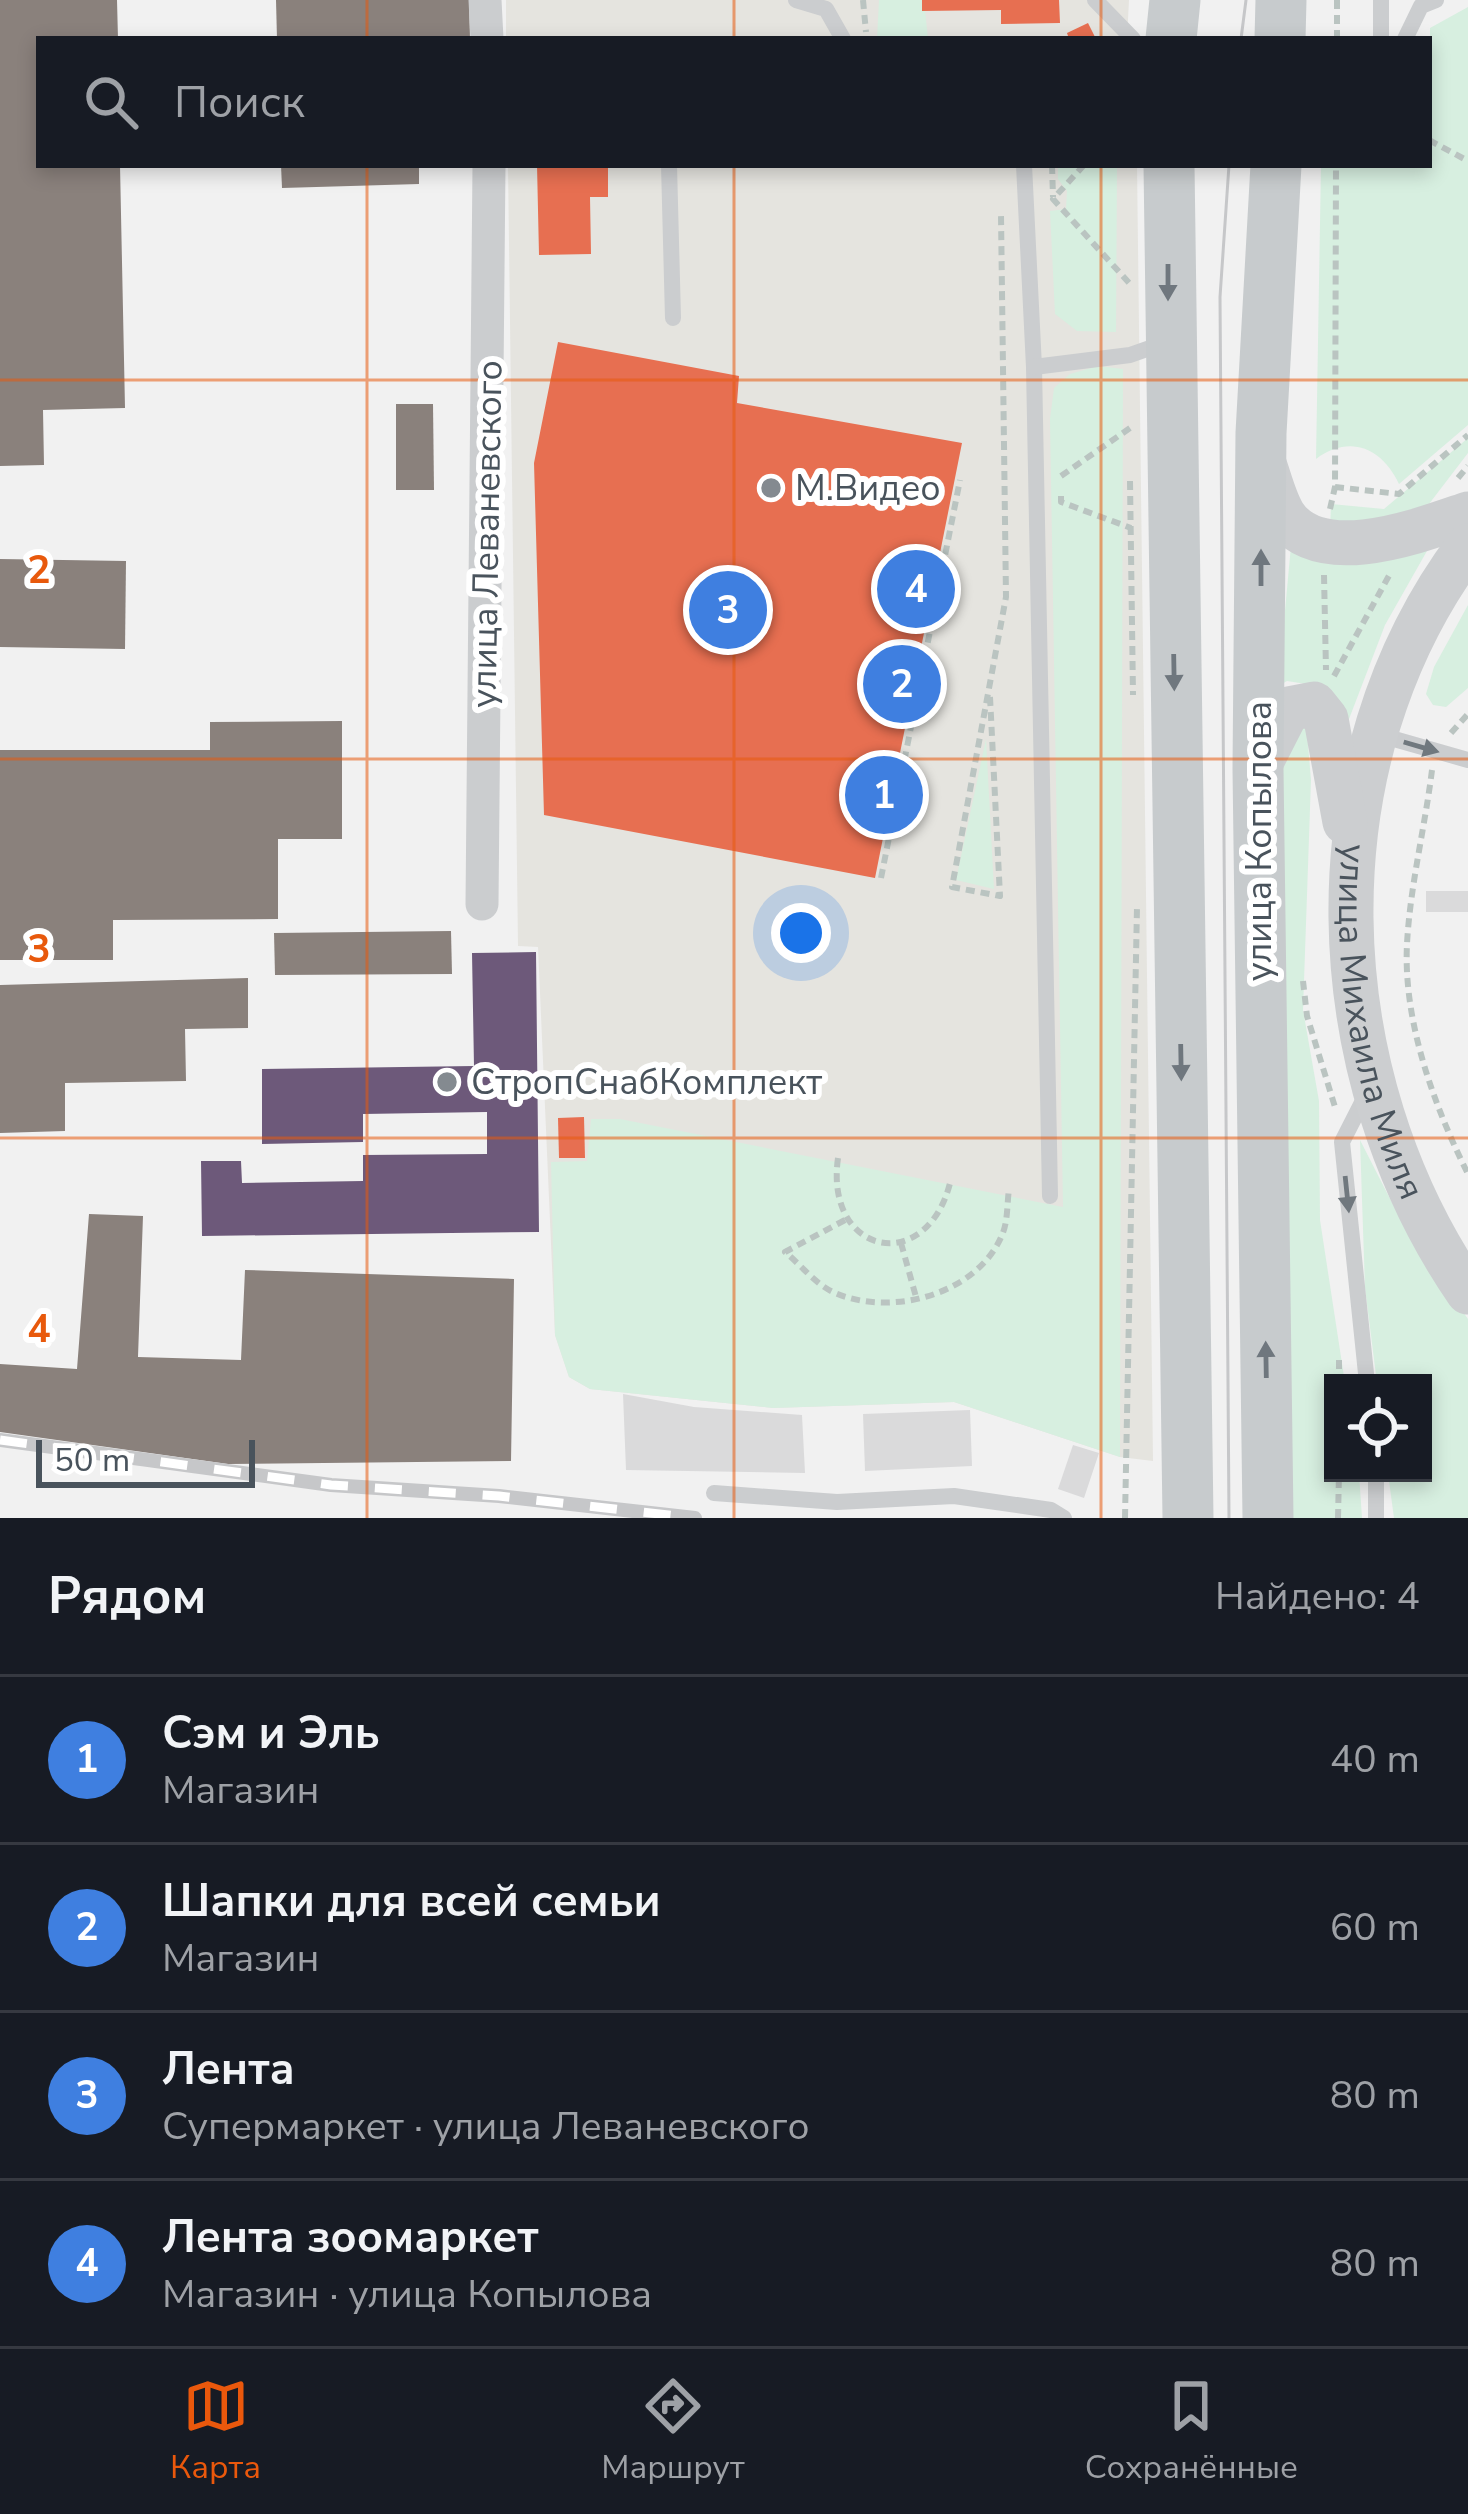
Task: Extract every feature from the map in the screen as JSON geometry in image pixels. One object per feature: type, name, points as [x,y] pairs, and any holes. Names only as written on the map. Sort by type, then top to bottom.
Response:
[{"type":"main road","points":[[1172,36],[1174,0]]},
{"type":"main road","points":[[1169,168],[1149,349],[1188,1518]]},
{"type":"main road","name":"улица Копылова","points":[[1268,1518],[1258,769],[1261,456],[1276,168]]},
{"type":"main road","points":[[1261,456],[1283,514],[1323,541],[1384,542],[1468,514]]},
{"type":"main road","name":"улица Михаила Миля","points":[[1468,546],[1444,578],[1373,734],[1359,800],[1351,947],[1357,1021],[1371,1085],[1411,1200],[1468,1292]]},
{"type":"main road","points":[[1258,769],[1288,709],[1314,704],[1326,719],[1354,870]]},
{"type":"street","points":[[485,0],[487,36]]},
{"type":"street","name":"улица Леваневского","points":[[482,904],[489,168]]},
{"type":"lane","points":[[796,0],[826,9],[842,36]]},
{"type":"lane","points":[[1095,0],[1130,36]]},
{"type":"lane","points":[[1381,0],[1381,36]]},
{"type":"lane","points":[[1407,36],[1429,3]]},
{"type":"lane","points":[[669,168],[673,318]]},
{"type":"lane","points":[[1024,168],[1034,367],[1050,1196]]},
{"type":"lane","points":[[1034,367],[1149,349]]},
{"type":"lane","points":[[1373,734],[1468,760]]},
{"type":"lane","points":[[1366,1374],[1342,1142],[1371,1085]]},
{"type":"lane","points":[[1376,1482],[1376,1518]]},
{"type":"lane","points":[[714,1493],[837,1510],[954,1496],[1052,1510],[1064,1518]]},
{"type":"path","points":[[863,0],[867,36]]},
{"type":"path","points":[[1336,36],[1337,0]]},
{"type":"path","points":[[1432,142],[1468,161]]},
{"type":"path","points":[[1052,168],[1053,200],[1130,285],[1130,265]]},
{"type":"path","points":[[1053,200],[1081,168]]},
{"type":"path","points":[[1314,704],[1327,690],[1323,541],[1335,487],[1336,168]]},
{"type":"path","points":[[989,697],[1000,896],[952,887],[1006,597],[1001,209]]},
{"type":"path","points":[[1130,448],[1130,428],[1149,349]]},
{"type":"path","points":[[1130,428],[1061,472],[1061,502],[1131,528]]},
{"type":"path","points":[[1335,487],[1399,494],[1468,435]]},
{"type":"path","points":[[1130,468],[1134,710]]},
{"type":"path","points":[[881,878],[960,480]]},
{"type":"path","points":[[1468,714],[1435,751],[1407,946],[1418,1040],[1447,1132],[1468,1174]]},
{"type":"path","points":[[1125,1518],[1137,892]]},
{"type":"path","points":[[1303,976],[1307,1016],[1334,1092],[1335,1113]]},
{"type":"path","points":[[838,1158],[835,1192],[845,1220],[869,1239],[901,1243],[935,1222],[951,1179]]},
{"type":"path","points":[[845,1220],[785,1252],[835,1293],[899,1304],[954,1287],[981,1263],[1003,1234],[1009,1189]]},
{"type":"path","points":[[901,1243],[916,1298]]},
{"type":"path","points":[[1339,1337],[1339,1374]]},
{"type":"path","points":[[1338,1518],[1339,1482]]},
{"type":"shaded area","points":[[506,0],[1129,0],[1127,36],[506,36]]},
{"type":"shaded area","points":[[508,168],[1137,168],[1153,1461],[1120,1457],[954,1402],[773,1408],[590,1389],[569,1377],[555,1335],[538,947],[518,946]]},
{"type":"green space","points":[[879,0],[924,0],[928,36],[877,36]]},
{"type":"green space","points":[[1468,7],[1468,425],[1399,484],[1384,461],[1364,449],[1341,447],[1316,459],[1321,168],[1432,168],[1430,28]]},
{"type":"green space","points":[[1058,168],[1117,168],[1116,332],[1077,331],[1055,314],[1050,211],[1066,209],[1067,191],[1058,179]]},
{"type":"green space","points":[[1098,366],[1123,369],[1120,1457],[954,1402],[773,1408],[590,1389],[569,1377],[555,1335],[551,1162],[587,1161],[591,1119],[620,1119],[1063,1207],[1050,419],[1054,388],[1070,374]]},
{"type":"green space","points":[[1468,438],[1468,453],[1416,521],[1330,530],[1331,504],[1384,509]]},
{"type":"green space","points":[[1292,535],[1436,535],[1385,625],[1336,753],[1306,684],[1287,681],[1278,686]]},
{"type":"green space","points":[[1468,605],[1468,688],[1446,707],[1433,705],[1426,694],[1434,667]]},
{"type":"green space","points":[[1306,721],[1311,780],[1303,1010],[1319,1101],[1320,1220],[1344,1374],[1324,1374],[1324,1482],[1360,1482],[1362,1518],[1280,1518],[1271,776]]},
{"type":"green space","points":[[986,739],[994,889],[956,880]]},
{"type":"green space","points":[[1360,1140],[1408,1234],[1468,1319],[1468,1518],[1394,1518],[1389,1482],[1432,1482],[1432,1374],[1376,1374],[1365,1288]]},
{"type":"building: Торговля","points":[[922,0],[1059,0],[1060,23],[1001,24],[1001,10],[922,11]]},
{"type":"building: Торговля","points":[[1088,23],[1094,36],[1068,36]]},
{"type":"building: Торговля","points":[[537,168],[608,168],[608,197],[590,197],[591,254],[539,255]]},
{"type":"building: Торговля","points":[[558,342],[739,376],[737,403],[962,443],[875,878],[544,815],[534,463]]},
{"type":"building: Торговля","points":[[584,1117],[585,1158],[559,1158],[558,1118]]},
{"type":"building: Офисы","points":[[536,952],[539,1232],[202,1236],[201,1161],[241,1161],[242,1183],[363,1181],[363,1155],[487,1154],[487,1112],[363,1114],[363,1142],[262,1144],[262,1069],[474,1066],[472,953]]},
{"type":"building: Промзона","points":[[0,0],[117,0],[118,36],[36,36],[36,168],[120,168],[125,408],[43,410],[44,465],[0,466]]},
{"type":"building: Промзона","points":[[276,0],[469,0],[470,36],[277,36]]},
{"type":"building: Промзона","points":[[281,168],[419,168],[419,184],[282,188]]},
{"type":"building: Промзона","points":[[396,404],[433,404],[434,490],[396,490]]},
{"type":"building: Промзона","points":[[0,559],[126,561],[125,649],[0,647]]},
{"type":"building: Промзона","points":[[342,721],[342,839],[278,839],[278,919],[113,920],[113,960],[0,960],[0,750],[210,750],[210,722]]},
{"type":"building: Промзона","points":[[451,931],[452,974],[275,975],[274,933]]},
{"type":"building: Промзона","points":[[248,978],[248,1028],[185,1029],[186,1081],[65,1083],[65,1131],[0,1133],[0,985]]},
{"type":"building: Промзона","points":[[89,1214],[143,1216],[138,1357],[241,1360],[245,1270],[514,1279],[511,1461],[228,1464],[0,1432],[0,1364],[77,1369]]},
{"type":"building: Прочее","points":[[1426,891],[1468,891],[1468,912],[1426,912]]},
{"type":"building: Прочее","points":[[623,1394],[694,1407],[802,1415],[805,1473],[626,1470]]},
{"type":"building: Прочее","points":[[970,1410],[972,1466],[865,1471],[863,1414]]},
{"type":"building: Прочее","points":[[1073,1445],[1099,1453],[1084,1498],[1058,1489]]},
{"type":"tram line","points":[[1241,36],[1246,0]]},
{"type":"tram line","points":[[1229,168],[1220,297],[1229,1518]]},
{"type":"railway","points":[[0,1440],[331,1485],[499,1496],[695,1518]]},
{"type":"place","name":"М.Видео","points":[[771,488]]},
{"type":"place","name":"Лента зоомаркет","points":[[916,589]]},
{"type":"place","name":"Лента","points":[[728,610]]},
{"type":"place","name":"Шапки для всей семьи","points":[[902,684]]},
{"type":"place","name":"Сэм и Эль","points":[[884,795]]},
{"type":"place","name":"СтропСнабКомплект","points":[[447,1082]]}]
